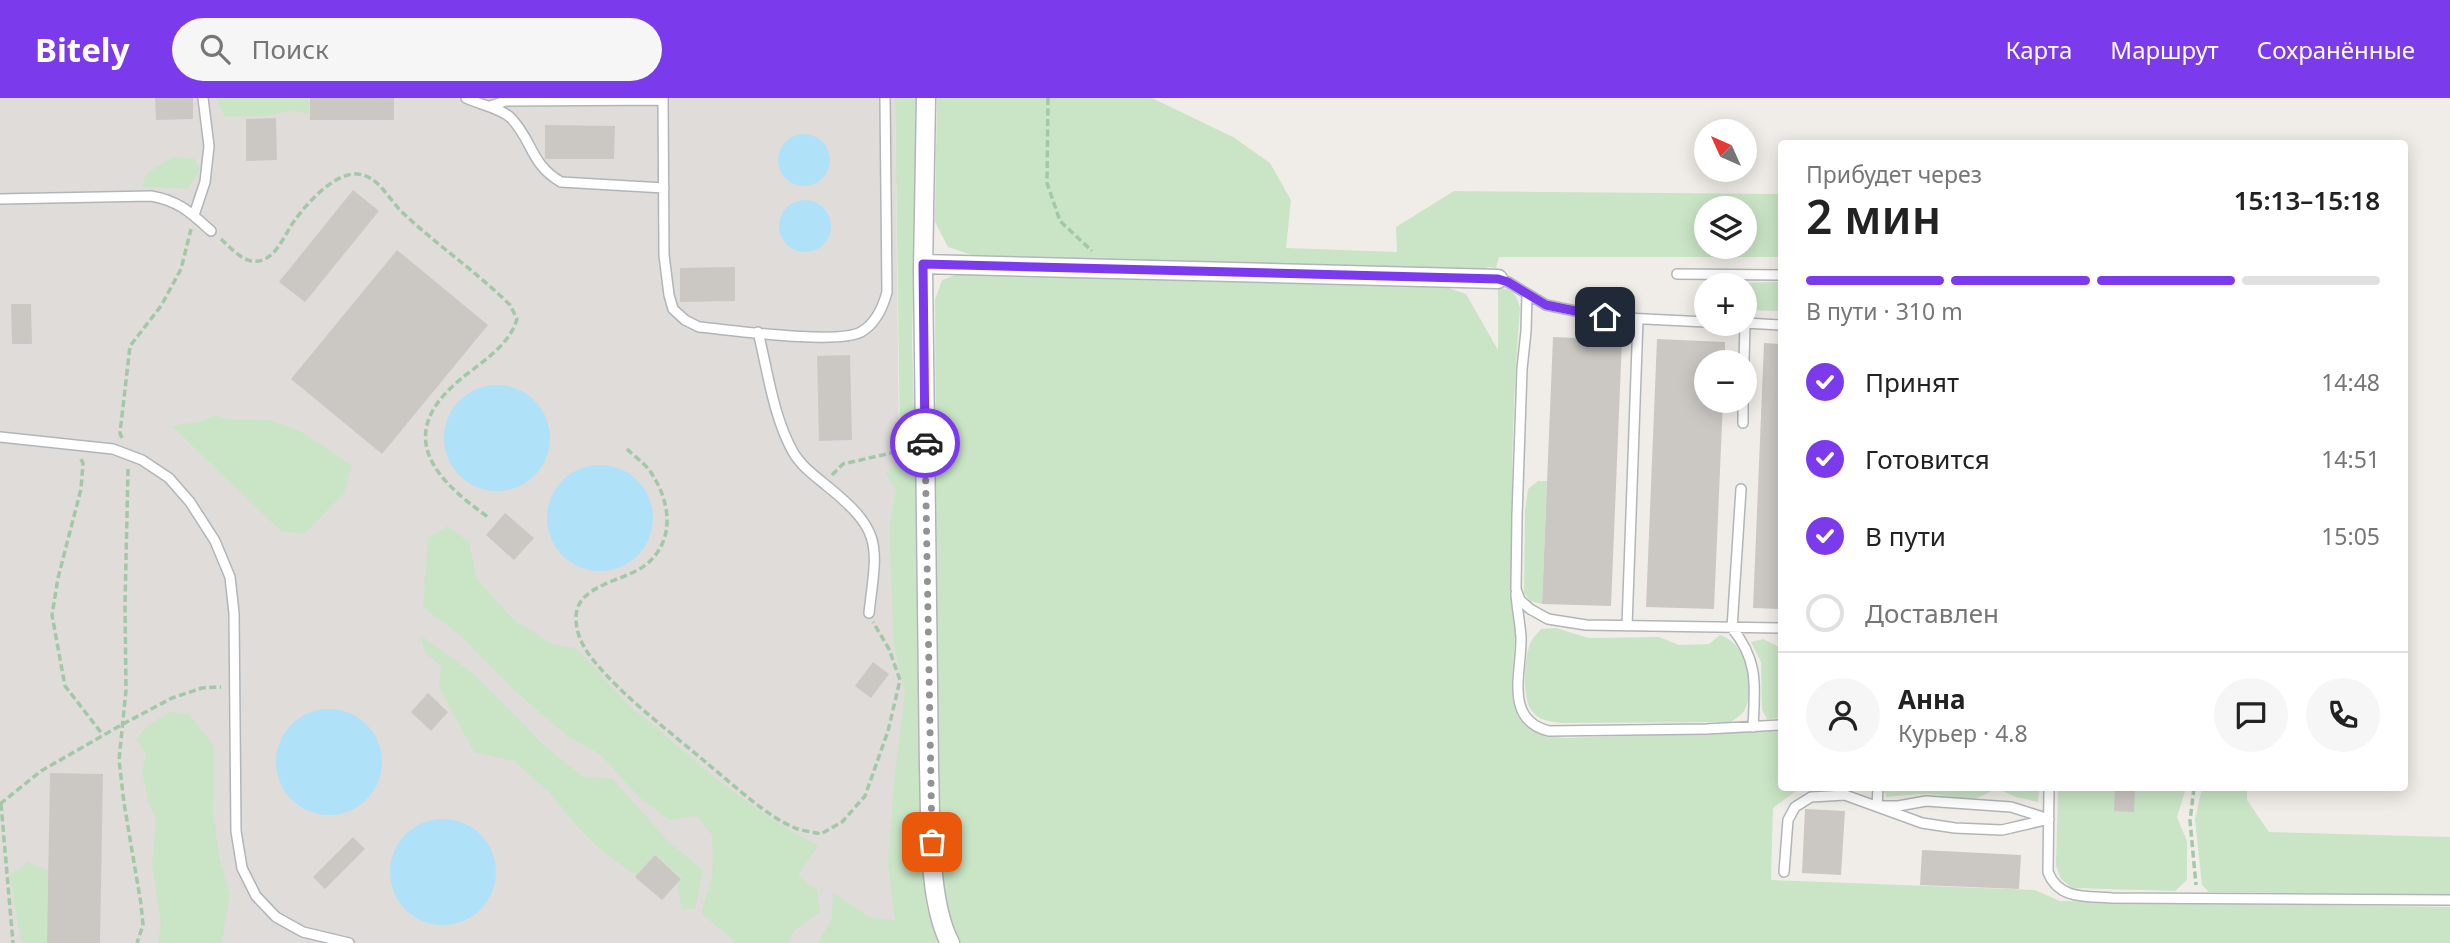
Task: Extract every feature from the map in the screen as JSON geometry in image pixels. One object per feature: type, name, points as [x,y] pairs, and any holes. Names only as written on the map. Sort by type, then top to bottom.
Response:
[{"type":"street","points":[[926,98],[923,264],[932,842],[937,902],[950,943]]},
{"type":"street","points":[[923,264],[1498,279]]},
{"type":"lane","points":[[194,215],[205,182],[209,146],[203,98]]},
{"type":"lane","points":[[466,98],[490,106],[510,117],[536,160],[548,174],[561,182],[664,188]]},
{"type":"lane","points":[[490,106],[506,101],[663,99],[665,274],[673,309],[685,320],[699,327],[796,336],[848,335],[861,331],[873,321],[883,306],[887,292],[885,98]]},
{"type":"lane","points":[[0,199],[151,196],[170,199],[194,215],[211,231]]},
{"type":"lane","points":[[1677,274],[1778,275]]},
{"type":"lane","points":[[1498,279],[1508,282],[1546,305],[1605,317],[1694,321]]},
{"type":"lane","points":[[1527,294],[1522,369],[1516,589],[1521,638],[1517,689],[1522,710],[1529,722],[1539,729],[1549,731],[1778,725]]},
{"type":"lane","points":[[1627,626],[1638,319]]},
{"type":"lane","points":[[1757,324],[1778,325]]},
{"type":"lane","points":[[758,332],[780,422],[793,453],[806,469],[860,515],[872,534],[875,559],[869,613]]},
{"type":"lane","points":[[1743,413],[1743,423]]},
{"type":"lane","points":[[0,438],[113,449],[142,460],[169,478],[190,502],[215,541],[230,577],[234,613],[236,831],[242,867],[257,896],[276,917],[303,932],[349,943]]},
{"type":"lane","points":[[1741,489],[1732,628],[1744,643],[1755,677],[1753,727]]},
{"type":"lane","points":[[1516,589],[1520,600],[1548,619],[1586,625],[1778,628]]},
{"type":"lane","points":[[1877,806],[1878,791]]},
{"type":"lane","points":[[2049,791],[2048,872],[2052,881],[2068,895],[2112,898],[2450,900]]},
{"type":"lane","points":[[1784,872],[1788,820],[1795,807],[1811,797],[1845,794],[1922,823],[1955,828],[2002,830],[2049,819]]},
{"type":"lane","points":[[1877,806],[1899,806],[1926,801],[1966,806],[2011,807],[2049,819]]},
{"type":"path","points":[[1048,98],[1047,183],[1060,221],[1111,267]]},
{"type":"path","points":[[211,231],[236,253],[251,261],[267,258],[281,244],[294,221],[316,195],[338,179],[356,174],[373,179],[401,211],[510,305],[517,319],[513,332],[500,348],[453,386],[438,402],[428,419],[424,436],[428,455],[436,471],[469,504],[488,517]]},
{"type":"path","points":[[137,943],[143,925],[120,771],[126,690],[128,455],[120,433],[130,346],[161,306],[181,269],[194,215]]},
{"type":"path","points":[[74,445],[83,463],[81,489],[58,578],[52,615],[65,686],[103,735]]},
{"type":"path","points":[[627,449],[650,471],[665,503],[669,524],[663,544],[648,563],[582,598],[576,616],[579,639],[595,662],[644,710],[755,803],[794,828],[821,834],[842,822],[865,796],[888,731],[900,680],[889,649],[869,613]]},
{"type":"path","points":[[824,483],[842,464],[900,451],[926,450]]},
{"type":"path","points":[[13,943],[1,804],[41,771],[172,698],[202,688],[234,686]]},
{"type":"path","points":[[2194,791],[2190,821],[2196,898]]},
{"type":"shaded area","points":[[0,98],[895,98],[899,442],[913,826],[907,943],[0,943]]},
{"type":"green space","points":[[216,98],[309,98],[309,114],[293,110],[266,116],[225,117]]},
{"type":"green space","points":[[895,98],[917,98],[912,342],[915,445],[900,445]]},
{"type":"green space","points":[[937,98],[1152,98],[1233,137],[1270,163],[1291,200],[1286,248],[1397,252],[1396,227],[1454,191],[1778,194],[1778,257],[1757,257],[1757,196],[1694,196],[1694,257],[1499,257],[1496,268],[1488,267],[1479,272],[972,255],[948,247],[935,222]]},
{"type":"green space","points":[[173,157],[195,159],[200,170],[188,189],[142,187],[146,174]]},
{"type":"green space","points":[[961,273],[1443,286],[1466,294],[1498,350],[1498,288],[1511,291],[1516,296],[1520,309],[1513,429],[1512,550],[1515,630],[1512,683],[1518,715],[1531,730],[1563,738],[1778,731],[1778,791],[1796,791],[1773,808],[1771,880],[2035,890],[2060,901],[2450,907],[2450,943],[961,943],[947,923],[942,897],[938,831],[935,300],[942,280]]},
{"type":"green space","points":[[1778,282],[1778,311],[1757,310],[1757,283]]},
{"type":"green space","points":[[216,415],[229,419],[271,421],[293,428],[313,439],[352,466],[344,493],[304,534],[281,531],[172,426],[198,422]]},
{"type":"green space","points":[[899,458],[915,458],[921,661],[922,868],[927,908],[938,943],[817,943],[832,919],[833,893],[869,917],[895,920],[888,865],[905,693],[894,646],[889,529],[896,489],[886,474]]},
{"type":"green space","points":[[1538,481],[1547,481],[1542,604],[1530,601],[1524,593],[1525,511],[1528,489]]},
{"type":"green space","points":[[448,526],[469,542],[476,578],[513,619],[552,644],[576,648],[629,705],[718,780],[771,819],[818,846],[798,875],[817,891],[820,912],[794,931],[789,943],[733,943],[732,939],[701,913],[713,873],[712,835],[697,816],[669,820],[638,796],[601,755],[566,735],[513,689],[461,636],[423,607],[428,538]]},
{"type":"green space","points":[[1556,628],[1589,638],[1659,637],[1679,645],[1709,644],[1720,635],[1737,647],[1747,667],[1750,691],[1744,711],[1731,722],[1561,723],[1541,719],[1532,711],[1527,698],[1527,653],[1541,629]]},
{"type":"green space","points":[[420,635],[473,673],[546,747],[582,776],[613,779],[668,841],[703,870],[695,909],[682,909],[677,885],[682,878],[655,854],[637,876],[603,852],[575,824],[550,793],[514,761],[474,752],[439,687],[441,666],[425,653]]},
{"type":"green space","points":[[1763,639],[1778,646],[1778,718],[1767,719],[1762,710],[1761,662],[1751,642]]},
{"type":"green space","points":[[170,712],[189,714],[214,746],[213,815],[219,856],[230,895],[221,943],[158,943],[161,924],[152,865],[156,820],[148,802],[142,770],[146,755],[136,739],[148,725]]},
{"type":"green space","points":[[1884,791],[1990,791],[1969,799],[1926,794],[1887,797]]},
{"type":"green space","points":[[2002,791],[2039,791],[2038,802]]},
{"type":"green space","points":[[2058,791],[2185,791],[2177,817],[2187,841],[2187,880],[2175,891],[2072,888],[2061,879],[2056,866]]},
{"type":"green space","points":[[2201,791],[2247,791],[2247,800],[2269,832],[2450,837],[2450,895],[2209,892],[2202,885],[2195,819]]},
{"type":"green space","points":[[28,862],[48,870],[47,943],[23,943],[20,936],[10,875]]},
{"type":"water","points":[[804,134],[814,136],[822,142],[828,150],[828,170],[822,178],[814,184],[804,186],[794,184],[786,178],[780,170],[778,160],[780,150],[786,142],[794,136]]},
{"type":"water","points":[[805,200],[815,202],[823,208],[829,216],[829,236],[823,244],[815,250],[805,252],[795,250],[787,244],[781,236],[779,226],[781,216],[787,208],[795,202]]},
{"type":"water","points":[[497,385],[517,389],[534,401],[546,418],[550,438],[546,458],[534,475],[517,487],[497,491],[477,487],[460,475],[448,458],[444,438],[448,418],[460,401],[477,389]]},
{"type":"water","points":[[600,465],[620,469],[637,481],[649,498],[653,518],[649,538],[637,555],[620,567],[600,571],[580,567],[563,555],[551,538],[547,518],[551,498],[563,481],[580,469]]},
{"type":"water","points":[[329,709],[349,713],[366,725],[378,742],[382,762],[378,782],[366,799],[349,811],[329,815],[309,811],[292,799],[280,782],[276,762],[280,742],[292,725],[309,713]]},
{"type":"water","points":[[443,819],[463,823],[480,835],[492,852],[496,872],[492,892],[480,909],[463,921],[443,925],[423,921],[406,909],[394,892],[390,872],[394,852],[406,835],[423,823]]},
{"type":"building","points":[[155,98],[193,98],[193,119],[156,120]]},
{"type":"building","points":[[310,98],[394,98],[394,120],[310,120]]},
{"type":"building","points":[[276,118],[277,160],[246,161],[246,119]]},
{"type":"building","points":[[545,125],[615,126],[614,159],[545,159]]},
{"type":"building","points":[[353,190],[379,211],[305,302],[279,282]]},
{"type":"building","points":[[397,250],[488,325],[382,454],[291,379]]},
{"type":"building","points":[[735,267],[735,301],[680,302],[680,268]]},
{"type":"building","points":[[11,304],[31,304],[32,344],[12,344]]},
{"type":"building","points":[[1553,337],[1622,340],[1611,606],[1542,604]]},
{"type":"building","points":[[1657,339],[1725,342],[1725,350],[1694,350],[1694,413],[1722,413],[1714,609],[1646,607]]},
{"type":"building","points":[[1764,343],[1778,344],[1778,609],[1753,608]]},
{"type":"building","points":[[850,355],[852,440],[819,441],[817,356]]},
{"type":"building","points":[[505,513],[534,538],[514,560],[486,535]]},
{"type":"building","points":[[873,662],[889,674],[871,698],[855,686]]},
{"type":"building","points":[[428,693],[448,712],[431,731],[411,712]]},
{"type":"building","points":[[50,773],[103,774],[100,943],[47,943]]},
{"type":"building","points":[[2115,791],[2135,791],[2134,812],[2114,811]]},
{"type":"building","points":[[1805,809],[1845,811],[1841,875],[1802,873]]},
{"type":"building","points":[[353,837],[365,849],[325,889],[313,877]]},
{"type":"building","points":[[1922,850],[2021,855],[2019,889],[1920,885]]},
{"type":"building","points":[[655,855],[681,879],[662,900],[635,877]]},
{"type":"way so far","points":[[925,443],[932,842]]},
{"type":"route","points":[[925,443],[923,264],[1498,279],[1508,282],[1546,305],[1605,317]]}]
